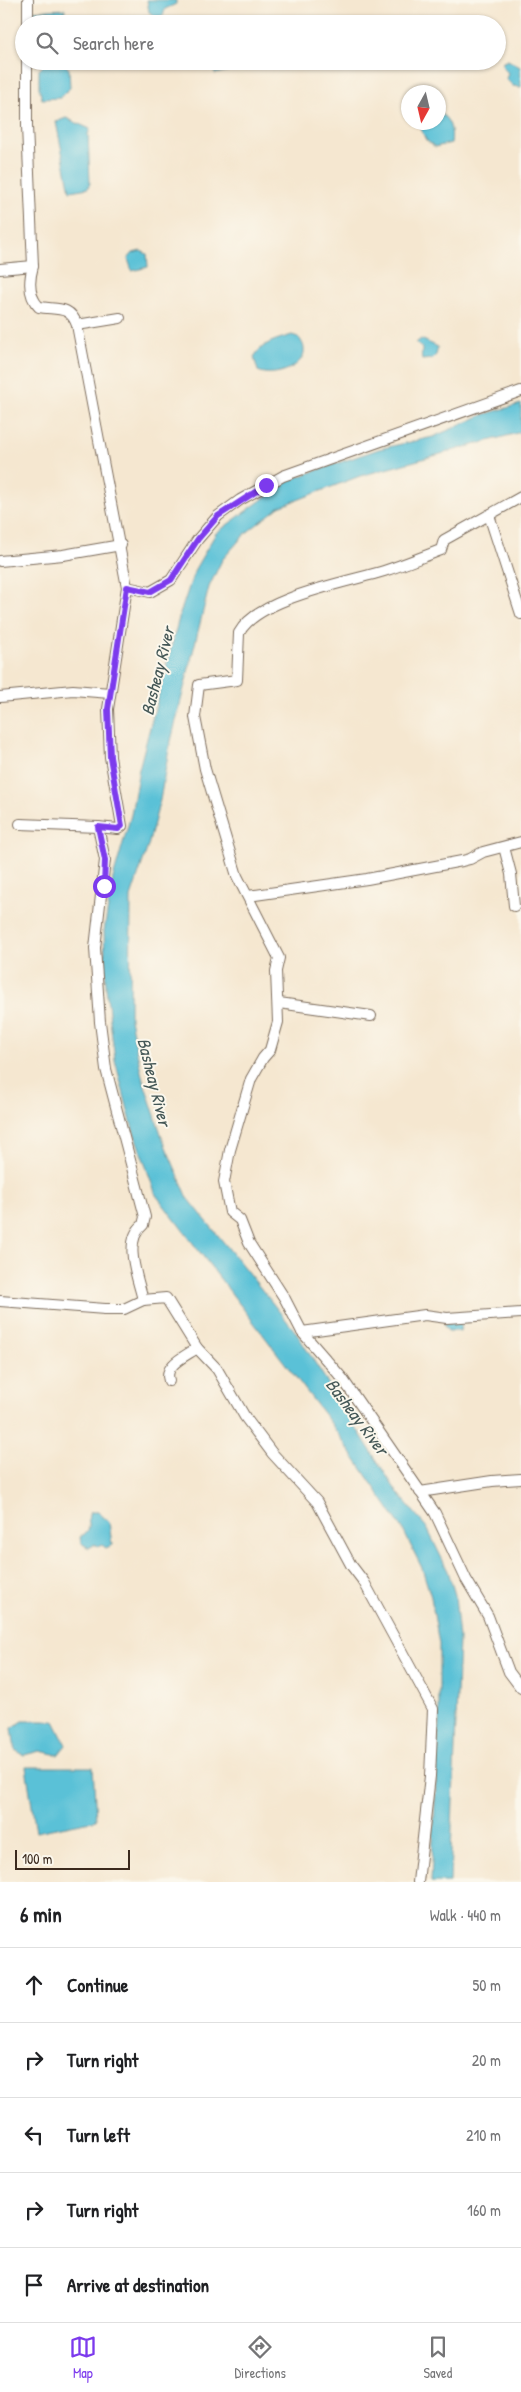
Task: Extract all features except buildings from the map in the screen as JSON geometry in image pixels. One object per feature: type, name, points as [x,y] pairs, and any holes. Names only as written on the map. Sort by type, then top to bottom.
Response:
[{"type":"street","points":[[28,0],[28,15]]},
{"type":"street","points":[[20,824],[118,829],[122,826],[110,757],[108,709],[127,587],[121,545],[77,325],[73,314],[68,310],[38,307],[34,302],[30,280],[33,266],[27,126],[27,70]]},
{"type":"street","points":[[0,269],[33,266]]},
{"type":"street","points":[[77,325],[120,318]]},
{"type":"street","points":[[127,587],[150,592],[171,580],[198,539],[218,516],[283,476],[521,391]]},
{"type":"street","points":[[521,497],[444,540],[441,550],[385,570],[287,598],[242,626],[239,633],[237,680],[199,685],[195,717],[206,769],[237,876],[279,958],[276,971],[279,1003],[278,1022],[270,1050],[263,1058],[251,1080],[230,1150],[224,1182],[230,1212],[240,1220],[249,1243],[285,1299],[302,1332],[342,1378],[435,1513],[466,1579],[488,1616],[502,1658],[509,1672],[521,1688]]},
{"type":"street","points":[[489,516],[521,614]]},
{"type":"street","points":[[0,561],[63,555],[121,545]]},
{"type":"street","points":[[0,697],[73,690],[110,693]]},
{"type":"street","points":[[98,827],[105,860],[95,948],[100,1022],[106,1069],[145,1217],[143,1225],[134,1236],[132,1253],[143,1300]]},
{"type":"street","points":[[248,896],[366,879],[462,861],[483,852],[521,842]]},
{"type":"street","points":[[504,847],[511,874],[514,906]]},
{"type":"street","points":[[279,1003],[371,1016]]},
{"type":"street","points":[[0,1301],[105,1309],[124,1308],[143,1300],[166,1298],[197,1348],[217,1369],[245,1417],[272,1453],[316,1502],[351,1565],[364,1582],[433,1709],[430,1776],[418,1882]]},
{"type":"street","points":[[302,1332],[424,1315],[447,1318],[521,1313]]},
{"type":"street","points":[[169,1381],[167,1375],[170,1368],[197,1348]]},
{"type":"street","points":[[420,1492],[492,1481],[521,1479]]},
{"type":"water","points":[[147,0],[176,0],[176,4],[165,9],[163,15],[153,15],[149,12]]},
{"type":"water","points":[[65,9],[65,15],[33,15],[33,11]]},
{"type":"water","points":[[508,60],[520,67],[521,87],[513,86],[506,79],[508,73],[505,70],[506,61]]},
{"type":"water","points":[[39,70],[69,70],[70,88],[60,98],[42,99],[39,88]]},
{"type":"water","points":[[213,70],[228,70],[228,71],[215,74]]},
{"type":"water","points":[[66,118],[90,129],[88,134],[90,183],[88,188],[70,191],[56,122]]},
{"type":"water","points":[[446,118],[452,134],[451,143],[435,147],[426,140],[421,130],[446,130]]},
{"type":"water","points":[[141,251],[147,254],[148,267],[132,271],[128,259],[133,253]]},
{"type":"water","points":[[292,335],[298,337],[303,346],[304,354],[300,361],[285,371],[266,373],[258,371],[254,357],[261,348],[270,342]]},
{"type":"water","points":[[421,339],[438,347],[436,355],[432,359],[422,360],[422,349],[416,343]]},
{"type":"water","points":[[521,404],[521,432],[360,476],[279,507],[245,534],[222,560],[209,587],[169,749],[160,800],[148,846],[131,897],[130,1019],[142,1076],[163,1140],[188,1198],[295,1331],[395,1489],[427,1528],[448,1571],[455,1595],[459,1639],[450,1882],[431,1882],[439,1721],[439,1644],[431,1597],[422,1568],[402,1528],[330,1422],[156,1195],[133,1130],[115,1060],[106,988],[104,931],[113,878],[131,815],[139,769],[180,614],[195,569],[216,533],[289,480],[379,449],[433,437],[485,414]]},
{"type":"water","points":[[447,1322],[461,1323],[460,1331],[448,1331],[444,1325]]},
{"type":"water","points":[[90,1512],[98,1512],[109,1522],[112,1545],[106,1548],[102,1545],[97,1547],[95,1544],[89,1548],[81,1543],[80,1537],[89,1528]]},
{"type":"water","points":[[23,1721],[54,1721],[66,1745],[58,1755],[40,1751],[24,1755],[15,1750],[12,1728]]},
{"type":"water","points":[[26,1767],[93,1767],[96,1820],[36,1832]]},
{"type":"route","points":[[104,886],[105,860],[98,827],[118,829],[122,826],[118,793],[110,757],[108,709],[127,587],[150,592],[171,580],[198,539],[218,516],[240,500],[266,485]]},
{"type":"water label","name":"Basheay River","points":[[158,671]]},
{"type":"water label","name":"Basheay River","points":[[154,1082]]},
{"type":"water label","name":"Basheay River","points":[[357,1417]]}]
